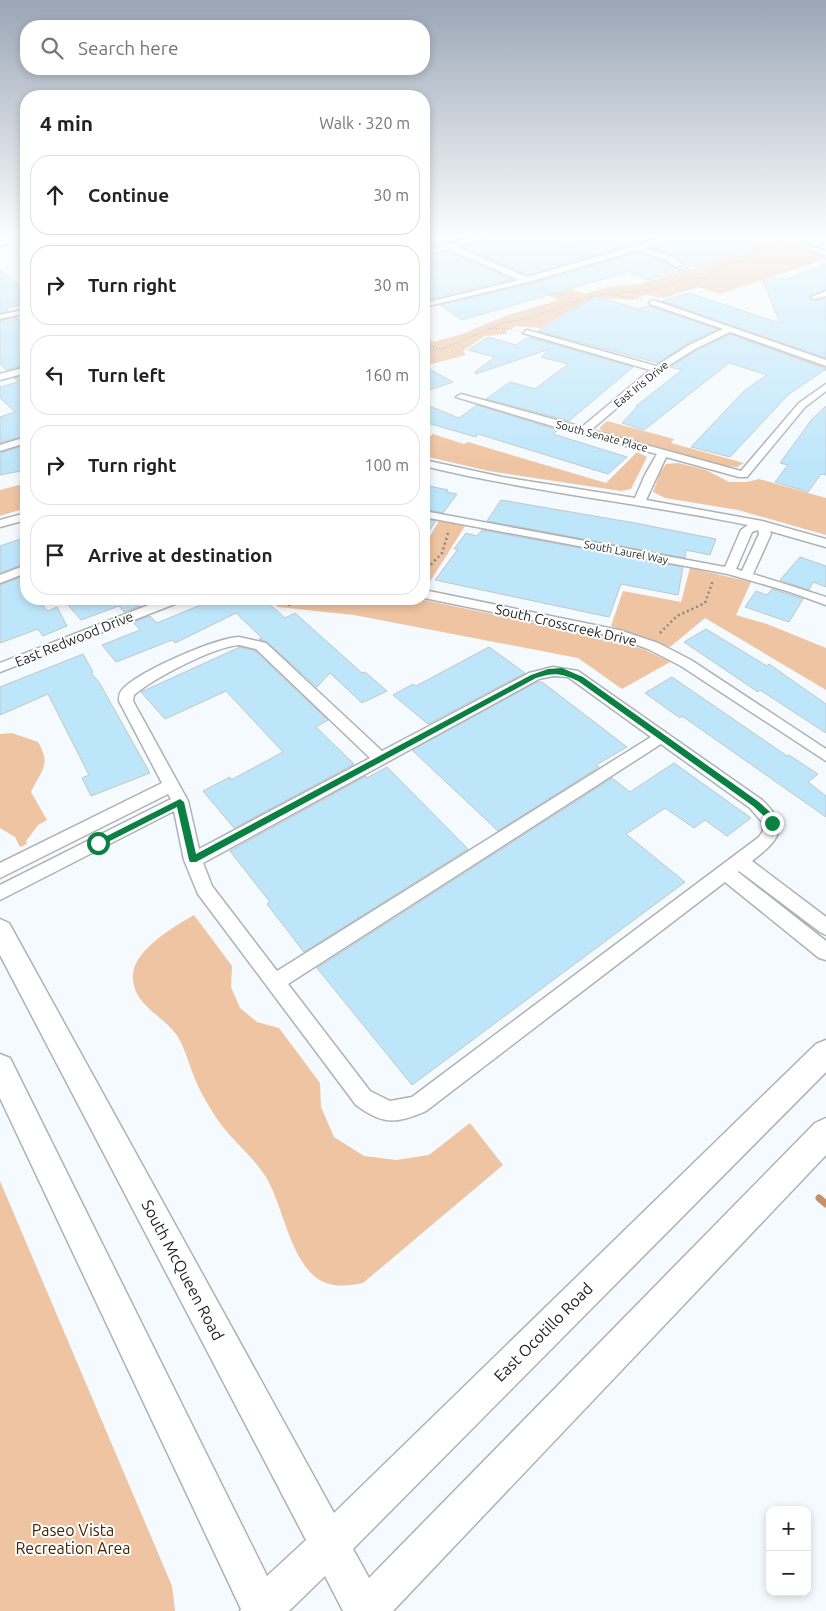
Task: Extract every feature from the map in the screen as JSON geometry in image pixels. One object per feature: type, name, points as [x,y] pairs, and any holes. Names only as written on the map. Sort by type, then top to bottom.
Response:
[{"type":"main road","name":"South McQueen Road","points":[[0,930],[365,1611]]},
{"type":"main road","name":"East Ocotillo Road","points":[[262,1610],[826,1053]]},
{"type":"main road","points":[[0,1067],[262,1610]]},
{"type":"main road","points":[[365,1611],[826,1133]]},
{"type":"street","points":[[0,317],[17,313]]},
{"type":"street","points":[[685,313],[826,362]]},
{"type":"street","name":"East Iris Drive","points":[[584,432],[657,368],[692,347],[730,329]]},
{"type":"street","points":[[527,333],[657,368]]},
{"type":"street","points":[[0,377],[20,372]]},
{"type":"street","name":"South Senate Place","points":[[461,397],[743,475],[802,405],[826,387]]},
{"type":"street","points":[[0,448],[20,442]]},
{"type":"street","points":[[640,502],[650,475],[663,453]]},
{"type":"street","points":[[430,464],[526,485],[708,512],[762,524],[826,543]]},
{"type":"street","name":"South Laurel Way","points":[[430,515],[723,570],[826,601]]},
{"type":"street","points":[[0,524],[20,518]]},
{"type":"street","points":[[723,570],[747,530],[762,524]]},
{"type":"street","points":[[746,576],[765,534],[762,524]]},
{"type":"street","points":[[0,579],[20,571]]},
{"type":"street","name":"South Crosscreek Drive","points":[[430,595],[619,634],[649,645],[686,663],[826,756]]},
{"type":"street","name":"East Redwood Drive","points":[[0,668],[160,605]]},
{"type":"street","points":[[193,860],[534,676],[548,671],[562,670],[573,674],[767,814],[772,823],[772,834],[765,842],[419,1104],[400,1112],[379,1110],[363,1098],[204,889],[193,860],[176,793],[126,701],[126,693],[144,679],[232,642],[242,641],[261,646],[380,759]]},
{"type":"street","points":[[274,983],[662,737]]},
{"type":"street","points":[[0,871],[87,828],[176,793]]},
{"type":"street","points":[[0,893],[98,843],[176,793]]},
{"type":"street","points":[[87,828],[98,843]]},
{"type":"street","points":[[732,866],[808,914],[826,928]]},
{"type":"street","points":[[732,866],[793,926],[826,952]]},
{"type":"street","points":[[793,926],[808,914]]},
{"type":"path","points":[[430,349],[442,349],[503,323],[544,313]]},
{"type":"path","points":[[490,329],[505,328],[527,333]]},
{"type":"path","points":[[430,349],[442,349]]},
{"type":"path","points":[[430,565],[445,548],[446,536],[454,520]]},
{"type":"path","points":[[649,645],[678,615],[705,603],[712,594],[713,582],[723,570]]},
{"type":"green space","points":[[514,313],[565,313],[541,328],[517,326],[506,331],[507,334],[485,336],[463,351],[466,355],[430,364],[430,340],[434,342],[462,334]]},
{"type":"green space","points":[[726,335],[738,335],[826,366],[826,371]]},
{"type":"green space","points":[[607,421],[674,439],[671,443],[744,463],[737,467],[726,466],[604,433],[599,428]]},
{"type":"green space","points":[[433,434],[464,444],[468,442],[606,483],[637,452],[647,457],[631,489],[621,491],[489,471],[430,457],[430,436]]},
{"type":"green space","points":[[678,463],[706,470],[729,482],[747,482],[759,479],[826,498],[826,535],[738,510],[665,498],[653,492],[660,473],[666,464]]},
{"type":"green space","points":[[20,485],[20,510],[0,516],[0,490]]},
{"type":"green space","points":[[439,521],[465,526],[430,582],[430,536]]},
{"type":"green space","points":[[690,568],[751,582],[736,615],[767,624],[826,648],[826,690],[705,618],[670,647],[611,626],[623,591],[681,602]]},
{"type":"green space","points":[[430,601],[614,639],[645,650],[670,662],[622,689],[578,658],[354,615],[278,607],[276,605],[430,605]]},
{"type":"green space","points":[[12,733],[38,742],[45,763],[31,792],[47,820],[38,825],[26,841],[27,844],[20,847],[15,837],[0,828],[0,734]]},
{"type":"green space","points":[[194,915],[232,966],[231,987],[240,1008],[257,1022],[279,1028],[320,1083],[321,1107],[334,1137],[364,1156],[396,1160],[429,1155],[470,1123],[503,1165],[363,1283],[342,1286],[329,1284],[316,1278],[303,1263],[291,1239],[277,1200],[266,1177],[215,1116],[199,1089],[176,1034],[148,1008],[137,993],[133,974],[135,965],[141,956],[157,939]]},
{"type":"green space","name":"Paseo Vista Recreation Area","points":[[0,1181],[172,1586],[175,1611],[0,1611]]},
{"type":"building","points":[[452,313],[486,313],[462,320]]},
{"type":"building","points":[[568,313],[671,313],[718,329],[688,343],[658,363],[538,331]]},
{"type":"building","points":[[697,313],[750,313],[780,323],[776,313],[826,313],[826,358]]},
{"type":"building","points":[[16,317],[20,321],[20,366],[6,370],[0,364],[0,321]]},
{"type":"building","points":[[730,334],[826,369],[789,394],[730,457],[691,447],[745,390],[767,375],[729,363],[644,430],[622,423],[638,406],[636,406],[682,370],[670,367]]},
{"type":"building","points":[[488,337],[516,345],[529,337],[633,367],[569,421],[486,399],[510,382],[535,389],[568,364],[541,357],[550,349],[476,374],[475,372],[495,357],[468,350]]},
{"type":"building","points":[[430,369],[453,382],[430,390]]},
{"type":"building","points":[[20,376],[20,437],[0,443],[0,417],[15,412],[0,398],[0,387],[18,382],[14,378]]},
{"type":"building","points":[[477,405],[558,430],[553,434],[627,457],[608,474],[478,434],[476,437],[430,424],[430,406],[459,418]]},
{"type":"building","points":[[826,406],[826,475],[821,474],[808,492],[775,482],[788,465],[780,463],[812,419]]},
{"type":"building","points":[[20,447],[20,471],[0,475],[0,453]]},
{"type":"building","points":[[430,486],[457,494],[443,513],[430,510]]},
{"type":"building","points":[[501,500],[716,539],[710,555],[686,550],[685,558],[487,521]]},
{"type":"building","points":[[430,520],[436,521],[430,530]]},
{"type":"building","points":[[482,530],[683,567],[678,595],[621,584],[609,617],[435,580],[458,549],[454,549],[466,533],[477,536]]},
{"type":"building","points":[[20,539],[20,565],[0,573],[0,546]]},
{"type":"building","points":[[800,557],[826,566],[826,587],[813,582],[809,590],[780,580]]},
{"type":"building","points":[[20,577],[20,605],[42,605],[48,611],[57,607],[67,626],[43,636],[38,629],[0,643],[0,585]]},
{"type":"building","points":[[772,589],[803,599],[789,622],[745,607],[756,591],[767,595]]},
{"type":"building","points":[[68,605],[141,606],[124,612],[119,606],[81,620]]},
{"type":"building","points":[[200,605],[270,605],[285,618],[295,613],[362,673],[365,672],[387,691],[362,703],[330,673],[317,687],[267,642],[259,639],[262,638],[236,613],[175,643],[172,640],[116,662],[102,645],[140,630],[133,622],[150,616],[157,623]]},
{"type":"building","points":[[706,629],[767,666],[769,664],[826,704],[826,733],[760,690],[758,692],[684,642]]},
{"type":"building","points":[[240,647],[255,651],[328,720],[316,727],[354,764],[234,828],[203,791],[230,777],[231,780],[283,752],[226,691],[165,719],[141,692]]},
{"type":"building","points":[[489,647],[525,673],[428,724],[393,695],[413,684],[416,686]]},
{"type":"building","points":[[83,654],[93,672],[91,673],[99,682],[150,773],[91,796],[82,778],[89,775],[48,694],[0,715],[0,687]]},
{"type":"building","points":[[672,677],[787,756],[789,755],[818,774],[808,782],[826,796],[826,817],[682,716],[680,718],[645,693]]},
{"type":"building","points":[[537,682],[542,682],[627,747],[596,765],[599,767],[498,831],[412,750]]},
{"type":"building","points":[[674,763],[751,818],[727,836],[705,820],[694,828],[665,808],[626,834],[685,882],[412,1085],[317,968],[612,778],[630,792]]},
{"type":"building","points":[[387,767],[468,849],[304,952],[267,904],[270,902],[230,851],[366,776],[367,778]]},
{"type":"waterway","points":[[819,1198],[826,1204]]},
{"type":"route","points":[[98,843],[180,802],[193,860],[534,676],[548,671],[562,670],[573,674],[756,804],[767,814],[772,823]]}]
